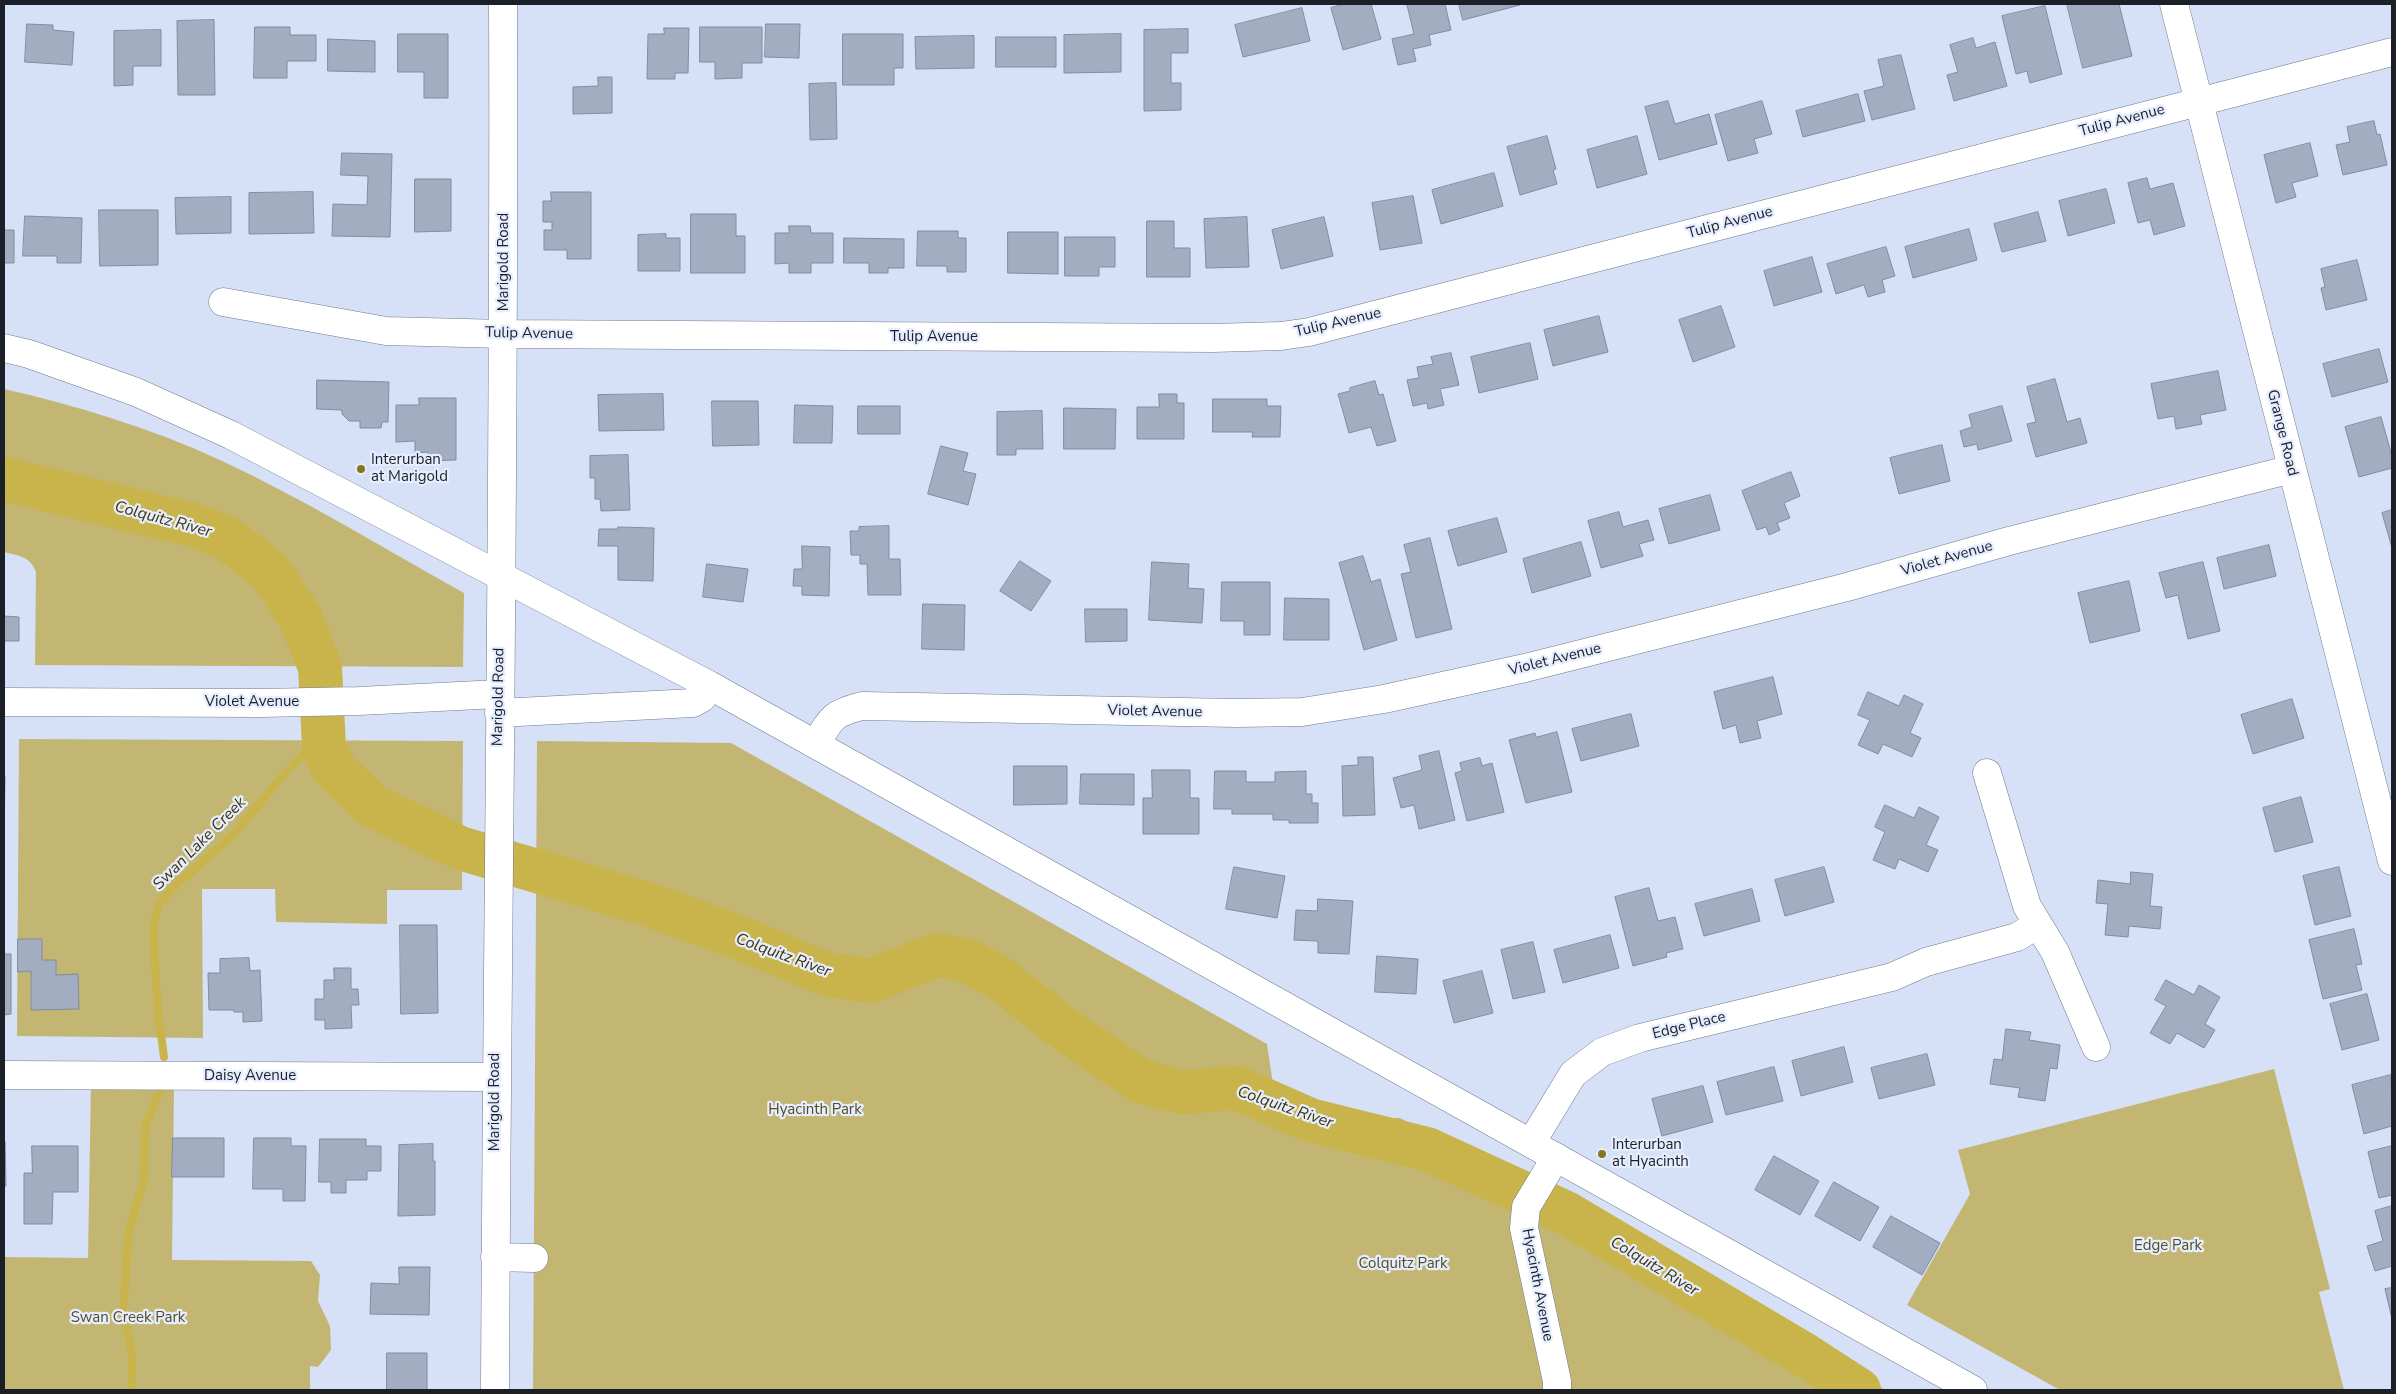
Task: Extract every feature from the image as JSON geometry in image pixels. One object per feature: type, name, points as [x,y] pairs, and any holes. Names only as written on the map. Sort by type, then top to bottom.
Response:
[{"type":"street","name":"Marigold Road","points":[[495,1390],[495,1077],[504,334],[503,4]]},
{"type":"street","name":"Grange Road","points":[[2174,4],[2292,470],[2391,849]]},
{"type":"street","name":"Tulip Avenue","points":[[223,302],[386,330],[504,334],[1213,338],[1281,336],[1309,332],[2392,52]]},
{"type":"street","points":[[4,348],[29,354],[136,392],[231,435],[709,685],[1973,1390]]},
{"type":"street","name":"Violet Avenue","points":[[816,744],[829,721],[842,710],[862,706],[1246,713],[1302,712],[1384,699],[1525,668],[1847,587],[2009,541],[2292,470]]},
{"type":"street","name":"Violet Avenue","points":[[4,702],[693,703],[702,698],[709,685]]},
{"type":"street","points":[[1987,773],[2028,906],[2055,952],[2096,1047]]},
{"type":"street","name":"Edge Place","points":[[1530,1143],[1573,1074],[1602,1052],[1640,1038],[1892,977],[1926,962],[2017,937],[2038,924]]},
{"type":"street","name":"Daisy Avenue","points":[[4,1075],[495,1077]]},
{"type":"street","name":"Hyacinth Avenue","points":[[1556,1158],[1531,1198],[1524,1228],[1557,1380],[1557,1390]]},
{"type":"street","points":[[495,1257],[534,1258]]},
{"type":"green space","points":[[4,389],[114,419],[194,448],[313,507],[464,593],[463,667],[35,665],[36,572],[27,560],[4,552]]},
{"type":"green space","points":[[19,739],[463,741],[462,890],[387,890],[387,924],[276,922],[275,889],[202,889],[203,1038],[17,1036]]},
{"type":"green space","name":"Hyacinth Park","points":[[537,741],[731,743],[1267,1044],[1278,1118],[1400,1118],[1885,1390],[533,1390]]},
{"type":"green space","name":"Edge Park","points":[[2274,1069],[2330,1289],[2319,1292],[2344,1390],[2060,1390],[1907,1305],[1970,1194],[1958,1150]]},
{"type":"green space","name":"Swan Creek Park","points":[[91,1083],[174,1086],[172,1260],[311,1261],[320,1275],[318,1301],[330,1326],[331,1350],[318,1367],[310,1366],[310,1390],[4,1390],[4,1257],[88,1258]]},
{"type":"building","points":[[1344,4],[1371,4],[1381,39],[1343,50],[1331,8]]},
{"type":"building","points":[[1445,4],[1451,30],[1429,35],[1431,45],[1413,49],[1416,61],[1398,65],[1392,39],[1414,34],[1407,5]]},
{"type":"building","points":[[1459,4],[1520,4],[1520,5],[1463,20]]},
{"type":"building","points":[[2067,4],[2119,4],[2132,56],[2083,68]]},
{"type":"building","points":[[2045,6],[2062,74],[2030,83],[2027,71],[2016,74],[2002,16]]},
{"type":"building","points":[[1302,8],[1310,41],[1243,57],[1235,25]]},
{"type":"building","points":[[214,20],[215,95],[178,95],[177,21]]},
{"type":"building","points":[[27,24],[53,25],[53,30],[74,32],[72,65],[25,62]]},
{"type":"building","points":[[766,24],[800,24],[799,58],[765,57]]},
{"type":"building","points":[[255,27],[290,27],[290,35],[316,35],[316,61],[287,61],[287,78],[254,78]]},
{"type":"building","points":[[700,27],[762,27],[762,63],[742,63],[742,78],[715,79],[715,62],[700,62]]},
{"type":"building","points":[[664,28],[689,28],[688,73],[675,73],[675,79],[647,79],[648,34],[664,34]]},
{"type":"building","points":[[1188,29],[1188,53],[1171,53],[1171,83],[1181,83],[1181,110],[1144,111],[1144,30]]},
{"type":"building","points":[[161,30],[161,66],[133,66],[133,85],[114,86],[114,31]]},
{"type":"building","points":[[398,34],[448,34],[448,98],[424,98],[424,72],[398,72]]},
{"type":"building","points":[[843,34],[903,34],[903,68],[894,68],[894,85],[843,85]]},
{"type":"building","points":[[1121,34],[1121,72],[1064,73],[1064,35]]},
{"type":"building","points":[[974,36],[974,68],[916,69],[915,37]]},
{"type":"building","points":[[996,37],[1056,37],[1056,67],[996,67]]},
{"type":"building","points":[[1973,38],[1976,48],[1995,42],[2007,86],[1954,101],[1947,75],[1958,72],[1950,45]]},
{"type":"building","points":[[328,39],[375,41],[375,72],[328,71]]},
{"type":"building","points":[[1901,55],[1915,109],[1872,120],[1864,91],[1884,86],[1878,60]]},
{"type":"building","points":[[598,77],[612,77],[612,113],[573,114],[573,87],[598,86]]},
{"type":"building","points":[[836,83],[837,139],[810,140],[809,84]]},
{"type":"building","points":[[1858,94],[1865,121],[1803,137],[1796,111]]},
{"type":"building","points":[[1668,101],[1675,124],[1709,114],[1717,144],[1659,160],[1645,107]]},
{"type":"building","points":[[1762,101],[1772,134],[1754,139],[1758,153],[1728,161],[1715,115]]},
{"type":"building","points":[[2374,121],[2377,135],[2380,134],[2387,165],[2343,175],[2336,145],[2350,142],[2347,127]]},
{"type":"building","points":[[1547,136],[1556,169],[1553,170],[1557,184],[1520,195],[1507,147]]},
{"type":"building","points":[[1637,136],[1647,174],[1597,188],[1587,150]]},
{"type":"building","points":[[2310,143],[2318,176],[2292,183],[2296,197],[2276,203],[2264,155]]},
{"type":"building","points":[[342,153],[392,154],[390,237],[332,236],[333,204],[367,205],[368,176],[341,175]]},
{"type":"building","points":[[1494,173],[1503,206],[1441,224],[1432,190]]},
{"type":"building","points":[[2147,178],[2150,189],[2173,183],[2185,226],[2154,235],[2150,220],[2138,223],[2128,183]]},
{"type":"building","points":[[415,179],[451,179],[451,231],[415,232]]},
{"type":"building","points":[[2106,189],[2115,223],[2068,236],[2059,201]]},
{"type":"building","points":[[313,192],[314,233],[249,234],[249,193]]},
{"type":"building","points":[[551,192],[591,192],[591,259],[567,259],[567,250],[544,250],[544,230],[552,230],[552,222],[543,222],[543,201],[551,201]]},
{"type":"building","points":[[1413,196],[1422,243],[1380,250],[1372,203]]},
{"type":"building","points":[[231,197],[231,233],[176,234],[175,198]]},
{"type":"building","points":[[99,210],[158,210],[158,265],[100,266]]},
{"type":"building","points":[[2038,212],[2046,241],[2002,252],[1994,224]]},
{"type":"building","points":[[691,214],[736,214],[736,236],[745,236],[745,273],[691,273]]},
{"type":"building","points":[[25,216],[82,218],[81,263],[57,263],[57,256],[23,256]]},
{"type":"building","points":[[1247,217],[1249,267],[1206,268],[1204,219]]},
{"type":"building","points":[[1324,217],[1333,256],[1281,269],[1272,230]]},
{"type":"building","points":[[1147,221],[1174,221],[1174,248],[1190,248],[1190,277],[1147,277]]},
{"type":"building","points":[[789,226],[810,226],[811,233],[833,233],[833,263],[811,263],[811,273],[789,273],[789,263],[775,264],[775,233],[789,233]]},
{"type":"building","points":[[1969,229],[1977,260],[1913,278],[1905,247]]},
{"type":"building","points":[[4,230],[14,230],[14,263],[4,263]]},
{"type":"building","points":[[918,231],[958,231],[958,238],[966,238],[966,272],[947,272],[947,266],[917,266]]},
{"type":"building","points":[[1008,232],[1058,232],[1058,274],[1008,273]]},
{"type":"building","points":[[666,234],[666,238],[680,238],[680,271],[638,271],[638,235]]},
{"type":"building","points":[[1065,237],[1115,237],[1115,267],[1099,267],[1099,276],[1065,276]]},
{"type":"building","points":[[844,238],[904,239],[904,268],[888,268],[888,273],[869,273],[869,263],[844,263]]},
{"type":"building","points":[[1886,247],[1895,276],[1882,280],[1885,292],[1868,297],[1864,285],[1836,294],[1827,264]]},
{"type":"building","points":[[1812,257],[1822,292],[1774,306],[1764,271]]},
{"type":"building","points":[[2357,260],[2367,300],[2326,310],[2321,288],[2325,287],[2321,269]]},
{"type":"building","points":[[1721,306],[1735,347],[1693,362],[1679,320]]},
{"type":"building","points":[[1599,316],[1608,352],[1553,366],[1544,330]]},
{"type":"building","points":[[1530,343],[1538,379],[1479,393],[1471,357]]},
{"type":"building","points":[[2379,349],[2388,382],[2332,397],[2323,364]]},
{"type":"building","points":[[1451,353],[1459,385],[1440,389],[1444,405],[1428,409],[1427,403],[1413,406],[1407,380],[1419,378],[1417,367],[1433,364],[1431,357]]},
{"type":"building","points":[[2218,371],[2226,410],[2200,415],[2202,424],[2176,429],[2174,416],[2158,419],[2151,384]]},
{"type":"building","points":[[2055,379],[2067,422],[2080,418],[2087,443],[2036,457],[2027,424],[2036,422],[2027,387]]},
{"type":"building","points":[[317,380],[389,382],[388,422],[382,422],[381,428],[360,428],[360,421],[349,421],[342,414],[342,410],[317,409]]},
{"type":"building","points":[[1375,381],[1379,395],[1383,394],[1396,441],[1377,446],[1371,427],[1349,433],[1338,394],[1350,391],[1350,388]]},
{"type":"building","points":[[663,394],[664,430],[599,431],[598,395]]},
{"type":"building","points":[[1159,394],[1177,394],[1177,403],[1184,403],[1184,439],[1137,439],[1137,407],[1159,407]]},
{"type":"building","points":[[419,398],[456,398],[456,460],[428,461],[428,452],[415,453],[415,441],[396,442],[396,405],[419,405]]},
{"type":"building","points":[[1213,399],[1267,399],[1267,406],[1281,406],[1280,437],[1252,437],[1253,432],[1213,432]]},
{"type":"building","points":[[712,401],[758,401],[759,445],[713,446]]},
{"type":"building","points":[[795,405],[833,406],[832,443],[794,443]]},
{"type":"building","points":[[858,406],[900,406],[900,434],[858,434]]},
{"type":"building","points":[[2002,406],[2012,441],[1978,450],[1977,444],[1964,447],[1960,431],[1972,427],[1969,415]]},
{"type":"building","points":[[1064,408],[1116,409],[1115,449],[1064,449]]},
{"type":"building","points":[[1042,411],[1043,449],[1016,449],[1016,455],[997,455],[997,412]]},
{"type":"building","points":[[2381,417],[2392,456],[2392,468],[2359,477],[2345,427]]},
{"type":"building","points":[[1942,445],[1950,481],[1899,494],[1890,458]]},
{"type":"building","points":[[941,446],[968,453],[963,471],[976,474],[968,505],[928,494]]},
{"type":"building","points":[[628,455],[630,510],[601,511],[600,499],[595,499],[595,478],[590,478],[590,456]]},
{"type":"building","points":[[1791,472],[1800,496],[1784,503],[1790,518],[1777,523],[1780,530],[1769,535],[1766,527],[1757,530],[1742,491]]},
{"type":"building","points":[[1710,495],[1720,530],[1669,544],[1659,509]]},
{"type":"building","points":[[2392,510],[2392,548],[2382,513]]},
{"type":"building","points":[[1619,512],[1623,527],[1648,520],[1654,540],[1639,544],[1643,556],[1601,568],[1588,521]]},
{"type":"building","points":[[1497,518],[1507,552],[1458,566],[1448,531]]},
{"type":"building","points":[[889,526],[889,559],[900,559],[901,595],[868,595],[867,564],[860,564],[860,555],[851,555],[850,531],[859,531],[859,527]]},
{"type":"building","points":[[618,527],[654,528],[653,581],[618,580],[618,546],[598,546],[599,529],[618,529]]},
{"type":"building","points":[[1430,538],[1452,629],[1416,638],[1401,574],[1411,572],[1404,545]]},
{"type":"building","points":[[1581,542],[1591,576],[1532,593],[1523,559]]},
{"type":"building","points":[[2269,545],[2276,576],[2224,589],[2217,558]]},
{"type":"building","points":[[802,546],[830,547],[829,596],[802,595],[802,586],[793,586],[794,569],[802,569]]},
{"type":"building","points":[[1363,556],[1371,582],[1380,579],[1397,640],[1364,650],[1339,563]]},
{"type":"building","points":[[1020,561],[1051,581],[1031,611],[1000,591]]},
{"type":"building","points":[[1152,562],[1189,564],[1188,588],[1204,589],[1202,623],[1149,620]]},
{"type":"building","points":[[2203,562],[2220,631],[2188,639],[2178,595],[2166,598],[2159,573]]},
{"type":"building","points":[[707,564],[748,569],[743,602],[703,597]]},
{"type":"building","points":[[2129,581],[2140,631],[2090,643],[2078,593]]},
{"type":"building","points":[[1222,582],[1270,582],[1270,635],[1244,635],[1244,621],[1221,621]]},
{"type":"building","points":[[1285,598],[1329,599],[1329,640],[1284,640]]},
{"type":"building","points":[[923,604],[965,605],[964,650],[922,649]]},
{"type":"building","points":[[1085,609],[1127,609],[1127,641],[1086,642]]},
{"type":"building","points":[[4,616],[19,617],[19,641],[4,641]]},
{"type":"building","points":[[1773,677],[1782,714],[1757,721],[1761,738],[1740,743],[1736,725],[1723,729],[1714,692]]},
{"type":"building","points":[[1868,692],[1899,706],[1904,695],[1923,704],[1910,733],[1921,738],[1912,757],[1883,744],[1878,754],[1858,745],[1870,720],[1858,715]]},
{"type":"building","points":[[2292,699],[2304,738],[2253,754],[2241,715]]},
{"type":"building","points":[[1631,714],[1639,746],[1581,761],[1572,729]]},
{"type":"building","points":[[1557,732],[1572,792],[1526,803],[1509,740],[1535,733],[1536,737]]},
{"type":"building","points":[[1439,751],[1455,820],[1419,829],[1414,805],[1401,808],[1393,778],[1422,770],[1419,756]]},
{"type":"building","points":[[1358,757],[1373,757],[1375,815],[1343,816],[1342,766],[1358,765]]},
{"type":"building","points":[[1480,758],[1482,766],[1492,763],[1504,812],[1467,821],[1455,773],[1462,771],[1460,763]]},
{"type":"building","points":[[1014,766],[1067,766],[1067,804],[1014,805]]},
{"type":"building","points":[[1152,770],[1190,770],[1190,798],[1199,798],[1199,834],[1143,834],[1143,798],[1152,798]]},
{"type":"building","points":[[1215,771],[1246,771],[1246,782],[1275,782],[1275,772],[1306,771],[1306,794],[1312,794],[1312,803],[1318,803],[1318,823],[1289,823],[1289,820],[1273,820],[1273,814],[1232,814],[1232,809],[1214,809]]},
{"type":"building","points":[[1081,774],[1134,774],[1134,805],[1080,804]]},
{"type":"building","points":[[4,776],[5,776],[4,838]]},
{"type":"building","points":[[2301,797],[2313,842],[2275,852],[2263,808]]},
{"type":"building","points":[[1885,805],[1914,818],[1919,807],[1939,817],[1926,845],[1938,850],[1928,872],[1899,859],[1895,869],[1873,860],[1885,832],[1875,827]]},
{"type":"building","points":[[1234,867],[1285,876],[1277,918],[1226,909]]},
{"type":"building","points":[[1824,867],[1834,902],[1785,916],[1775,880]]},
{"type":"building","points":[[2339,867],[2351,916],[2315,925],[2303,876]]},
{"type":"building","points":[[2131,872],[2153,874],[2150,906],[2162,907],[2160,929],[2129,926],[2128,937],[2105,935],[2108,904],[2096,903],[2098,880],[2130,884]]},
{"type":"building","points":[[1649,888],[1658,921],[1675,917],[1683,949],[1666,953],[1667,957],[1633,966],[1615,897]]},
{"type":"building","points":[[1752,889],[1760,921],[1704,936],[1695,904]]},
{"type":"building","points":[[1318,899],[1353,901],[1349,954],[1318,953],[1318,941],[1294,940],[1296,910],[1317,911]]},
{"type":"building","points":[[400,925],[437,925],[438,1013],[401,1014]]},
{"type":"building","points":[[2354,929],[2362,964],[2356,965],[2362,990],[2323,999],[2309,940]]},
{"type":"building","points":[[1610,935],[1619,968],[1563,983],[1554,950]]},
{"type":"building","points":[[18,939],[42,939],[42,960],[56,960],[56,975],[78,974],[79,1009],[31,1010],[31,971],[18,972]]},
{"type":"building","points":[[1533,942],[1545,992],[1513,999],[1501,950]]},
{"type":"building","points":[[4,954],[11,954],[11,1014],[4,1015]]},
{"type":"building","points":[[1377,956],[1418,959],[1416,994],[1375,992]]},
{"type":"building","points":[[249,958],[250,971],[260,970],[262,1021],[243,1022],[243,1012],[234,1012],[234,1010],[209,1010],[208,973],[220,973],[220,959]]},
{"type":"building","points":[[334,968],[351,968],[351,989],[358,989],[359,1005],[351,1005],[352,1028],[325,1029],[325,1020],[315,1020],[315,999],[324,999],[324,980],[334,980]]},
{"type":"building","points":[[1482,971],[1493,1013],[1454,1023],[1443,981]]},
{"type":"building","points":[[2166,980],[2194,995],[2199,985],[2220,997],[2205,1024],[2215,1030],[2204,1048],[2177,1033],[2170,1044],[2150,1033],[2166,1006],[2155,1000]]},
{"type":"building","points":[[2367,994],[2379,1040],[2342,1050],[2330,1004]]},
{"type":"building","points":[[2006,1029],[2031,1032],[2029,1040],[2060,1045],[2057,1069],[2050,1068],[2045,1101],[2018,1097],[2020,1088],[1990,1084],[1994,1059],[2002,1060]]},
{"type":"building","points":[[1844,1047],[1853,1082],[1801,1096],[1792,1061]]},
{"type":"building","points":[[1927,1054],[1935,1085],[1879,1099],[1871,1068]]},
{"type":"building","points":[[1774,1067],[1783,1101],[1726,1115],[1717,1082]]},
{"type":"building","points":[[2391,1075],[2392,1126],[2364,1134],[2352,1085]]},
{"type":"building","points":[[1703,1086],[1713,1122],[1662,1136],[1652,1099]]},
{"type":"building","points":[[173,1138],[224,1138],[224,1177],[172,1177]]},
{"type":"building","points":[[254,1138],[291,1138],[291,1146],[306,1146],[305,1201],[283,1201],[283,1189],[253,1189]]},
{"type":"building","points":[[320,1139],[366,1139],[366,1146],[381,1146],[381,1171],[367,1171],[367,1180],[346,1180],[346,1193],[331,1193],[331,1182],[319,1182]]},
{"type":"building","points":[[5,1141],[6,1186],[4,1186]]},
{"type":"building","points":[[433,1144],[433,1161],[435,1161],[435,1215],[398,1216],[399,1145]]},
{"type":"building","points":[[32,1146],[78,1146],[78,1192],[53,1192],[52,1224],[24,1224],[24,1173],[32,1173]]},
{"type":"building","points":[[2392,1146],[2392,1195],[2379,1198],[2368,1152]]},
{"type":"building","points":[[1774,1156],[1819,1181],[1800,1215],[1755,1190]]},
{"type":"building","points":[[1834,1182],[1879,1207],[1860,1241],[1815,1216]]},
{"type":"building","points":[[2392,1206],[2392,1266],[2375,1271],[2367,1246],[2383,1241],[2375,1211]]},
{"type":"building","points":[[1891,1216],[1940,1243],[1922,1275],[1873,1247]]},
{"type":"building","points":[[399,1267],[430,1267],[429,1315],[370,1314],[371,1283],[399,1284]]},
{"type":"building","points":[[2392,1288],[2392,1319],[2385,1289]]},
{"type":"building","points":[[387,1353],[427,1353],[427,1390],[387,1390]]},
{"type":"waterway","name":"Colquitz River","points":[[4,479],[197,526],[226,538],[272,574],[300,617],[320,667],[324,747],[333,768],[371,805],[460,848],[653,906],[740,938],[826,974],[870,981],[937,955],[968,961],[1001,979],[1055,1022],[1140,1081],[1182,1092],[1237,1088],[1310,1120],[1427,1149],[1566,1213],[1805,1355],[1859,1390]]},
{"type":"waterway","name":"Swan Lake Creek","points":[[164,1057],[158,1012],[153,930],[158,905],[176,885],[235,833],[284,774],[324,734]]},
{"type":"waterway","name":"Swan Lake Creek","points":[[132,1390],[132,1354],[123,1311],[129,1230],[144,1179],[145,1126],[162,1087]]},
{"type":"place","name":"Interurban at Marigold","points":[[361,469]]},
{"type":"place","name":"Interurban at Hyacinth","points":[[1602,1154]]},
{"type":"park label","name":"Colquitz Park","points":[[1403,1264]]}]
